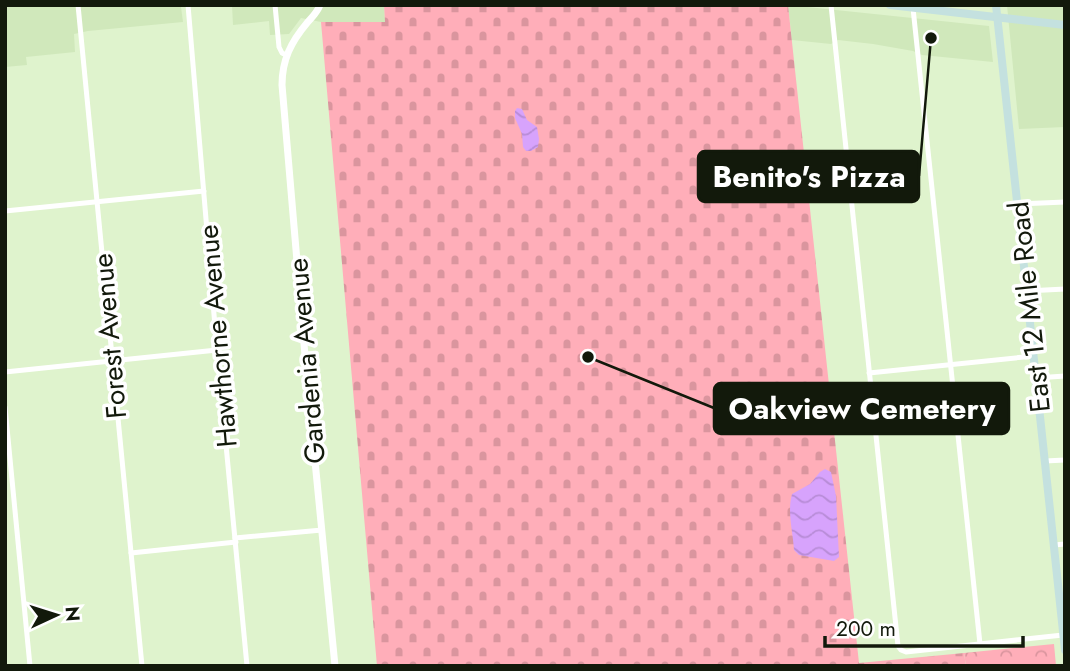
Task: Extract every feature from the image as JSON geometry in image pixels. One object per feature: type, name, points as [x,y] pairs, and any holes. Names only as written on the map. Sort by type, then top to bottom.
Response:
[{"type":"main road","points":[[890,5],[1065,25]]},
{"type":"main road","name":"East 12 Mile Road","points":[[996,5],[1065,650]]},
{"type":"street","name":"Forest Avenue","points":[[78,5],[142,666]]},
{"type":"street","name":"Hawthorne Avenue","points":[[188,5],[247,666]]},
{"type":"street","name":"Gardenia Avenue","points":[[275,5],[279,47],[286,55]]},
{"type":"street","name":"Gardenia Avenue","points":[[320,5],[286,55],[282,85],[335,666]]},
{"type":"street","points":[[831,5],[898,646],[906,652],[1063,635]]},
{"type":"street","points":[[913,8],[980,644]]},
{"type":"street","points":[[5,211],[204,191]]},
{"type":"street","points":[[1018,204],[1065,202]]},
{"type":"street","points":[[1026,291],[1065,289]]},
{"type":"street","points":[[5,372],[217,350]]},
{"type":"street","points":[[870,373],[1034,356]]},
{"type":"street","points":[[1036,378],[1065,376]]},
{"type":"street","points":[[5,407],[30,666]]},
{"type":"street","points":[[1045,461],[1065,460]]},
{"type":"street","points":[[131,553],[322,530]]},
{"type":"street","points":[[1054,545],[1065,544]]},
{"type":"shaded area","points":[[5,5],[193,5],[181,7],[183,22],[74,34],[75,52],[26,57],[27,65],[5,67]]},
{"type":"shaded area","points":[[232,5],[384,5],[385,22],[321,22],[301,18],[289,34],[270,35],[269,21],[233,25]]},
{"type":"shaded area","points":[[788,5],[989,26],[993,62],[922,55],[913,51],[838,40],[831,44],[792,40]]},
{"type":"shaded area","points":[[1007,5],[1065,5],[1065,127],[1019,129]]},
{"type":"green space","points":[[384,5],[788,5],[859,663],[964,653],[966,666],[377,666],[321,22],[385,22]]},
{"type":"green space","points":[[1054,644],[1056,666],[966,666],[964,653]]},
{"type":"water","points":[[517,108],[522,109],[527,120],[537,127],[538,147],[531,151],[526,151],[523,147],[522,134],[515,118]]},
{"type":"water","points":[[825,469],[831,472],[836,496],[839,557],[834,561],[799,555],[794,550],[791,522],[792,494],[810,484]]},
{"type":"place","name":"Benito's Pizza","points":[[931,38]]},
{"type":"place","name":"Oakview Cemetery","points":[[588,357]]}]
